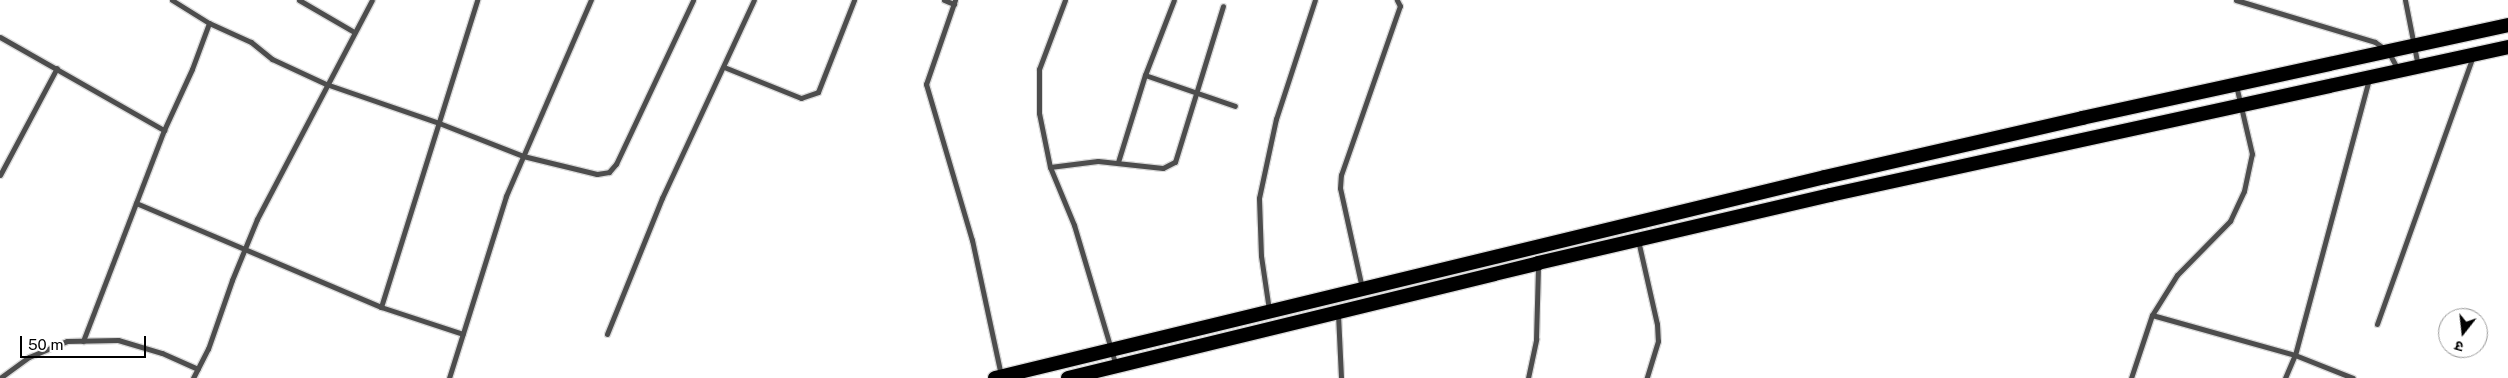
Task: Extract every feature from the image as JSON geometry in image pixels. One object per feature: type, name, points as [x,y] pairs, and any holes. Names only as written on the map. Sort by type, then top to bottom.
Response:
[{"type":"highway","points":[[999,378],[1362,288],[1834,175],[2508,24]]},
{"type":"highway","points":[[1068,378],[1638,239],[1830,195],[2508,47]]},
{"type":"street","points":[[172,0],[209,23],[251,42],[272,58],[326,84],[439,123],[523,156],[597,174],[608,172],[616,164],[694,0]]},
{"type":"street","points":[[184,7],[187,0]]},
{"type":"street","points":[[299,0],[354,32]]},
{"type":"street","points":[[193,378],[208,349],[232,280],[258,219],[326,84],[372,0]]},
{"type":"street","points":[[381,307],[477,0]]},
{"type":"street","points":[[449,378],[506,196],[592,0]]},
{"type":"street","points":[[607,334],[662,198],[754,0]]},
{"type":"street","points":[[724,67],[801,98],[818,92],[854,0]]},
{"type":"street","points":[[944,0],[955,2],[926,84],[972,240],[999,378]]},
{"type":"street","points":[[1065,0],[1039,69],[1039,113],[1050,167],[1074,225],[1116,366]]},
{"type":"street","points":[[1118,162],[1145,75],[1174,0]]},
{"type":"street","points":[[1269,311],[1261,256],[1259,198],[1266,158],[1276,119],[1315,0]]},
{"type":"street","points":[[1362,288],[1340,188],[1341,175],[1400,6],[1397,0]]},
{"type":"street","points":[[2236,0],[2363,38],[2388,51],[2399,70]]},
{"type":"street","points":[[2405,0],[2418,67]]},
{"type":"street","points":[[1050,167],[1098,161],[1163,168],[1175,162],[1223,6]]},
{"type":"street","points":[[83,341],[164,130],[192,69],[209,23]]},
{"type":"street","points":[[0,37],[164,130]]},
{"type":"street","points":[[2377,324],[2473,55]]},
{"type":"street","points":[[0,175],[57,68]]},
{"type":"street","points":[[1145,75],[1235,106]]},
{"type":"street","points":[[2284,378],[2295,355],[2369,78]]},
{"type":"street","points":[[2130,378],[2152,315],[2177,275],[2230,221],[2244,191],[2252,154],[2236,85]]},
{"type":"street","points":[[136,203],[381,307],[463,334]]},
{"type":"street","points":[[1638,239],[1657,324],[1658,340],[1647,378]]},
{"type":"street","points":[[1528,378],[1536,339],[1538,263]]},
{"type":"street","points":[[1338,313],[1341,378]]},
{"type":"street","points":[[2152,315],[2295,355],[2353,378]]},
{"type":"street","points":[[0,378],[29,357],[66,341],[118,340],[162,353],[198,369]]}]
